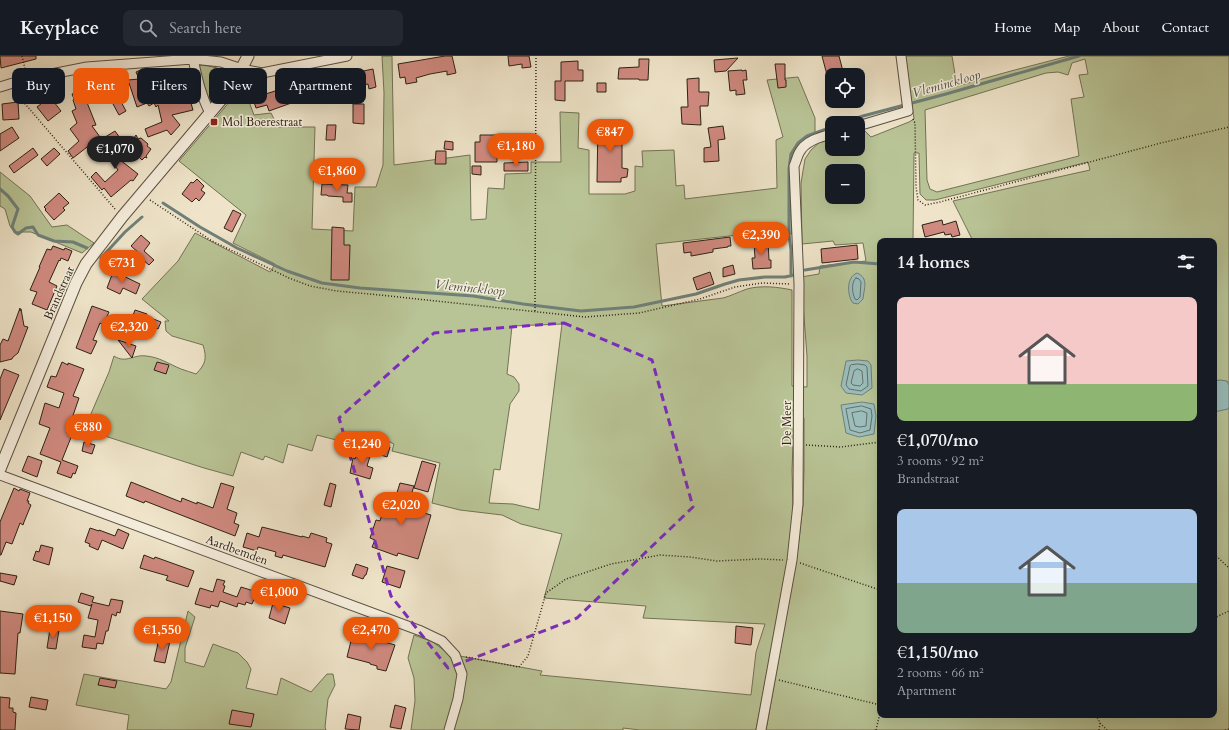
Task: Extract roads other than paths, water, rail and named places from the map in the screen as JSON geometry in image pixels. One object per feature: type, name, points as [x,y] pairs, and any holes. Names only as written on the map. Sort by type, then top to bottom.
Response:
[{"type":"street","name":"Brandstraat","points":[[243,68],[248,56]]},
{"type":"street","points":[[267,73],[348,56]]},
{"type":"street","points":[[865,124],[908,111],[901,56]]},
{"type":"street","points":[[4,85],[26,79],[87,67],[193,59],[221,62],[237,68]]},
{"type":"street","points":[[193,59],[198,81],[206,106],[210,113]]},
{"type":"street","name":"Brandstraat","points":[[0,469],[76,283],[86,264],[122,217],[217,104]]},
{"type":"street","name":"De Meer","points":[[760,730],[792,560],[798,504],[799,284],[794,166],[799,153],[807,144],[825,136]]},
{"type":"street","name":"Aardbemden","points":[[0,475],[421,631],[442,641],[455,655],[462,674],[458,699],[449,730]]},
{"type":"water","points":[[857,273],[861,275],[865,284],[863,299],[858,304],[853,303],[849,291],[849,282],[853,275]]},
{"type":"water","points":[[846,361],[868,361],[871,365],[872,388],[862,395],[846,393],[841,386]]},
{"type":"water","points":[[1217,380],[1227,381],[1229,385],[1229,407],[1228,409],[1217,411]]},
{"type":"water","points":[[862,402],[874,404],[876,416],[874,434],[859,437],[846,433],[841,405]]},
{"type":"waterway","name":"Vleminckloop","points":[[863,116],[1079,56]]},
{"type":"waterway","name":"Vleminckloop","points":[[791,276],[791,250],[789,235],[789,169],[791,154],[798,143],[807,136],[825,130]]},
{"type":"waterway","name":"Vleminckloop","points":[[0,189],[8,196],[18,209],[12,227],[15,232],[18,234],[26,228],[33,227],[38,235],[54,241],[73,242],[87,248]]},
{"type":"waterway","name":"Vleminckloop","points":[[163,203],[200,227],[237,248],[287,271],[322,283],[360,288],[473,296],[581,311],[634,307],[696,294],[739,280],[794,275]]},
{"type":"waterway","name":"Vleminckloop","points":[[101,258],[125,232],[142,217]]},
{"type":"waterway","points":[[805,270],[854,262],[877,264]]},
{"type":"place","name":"Mol Boerestraat","points":[[214,122]]}]
